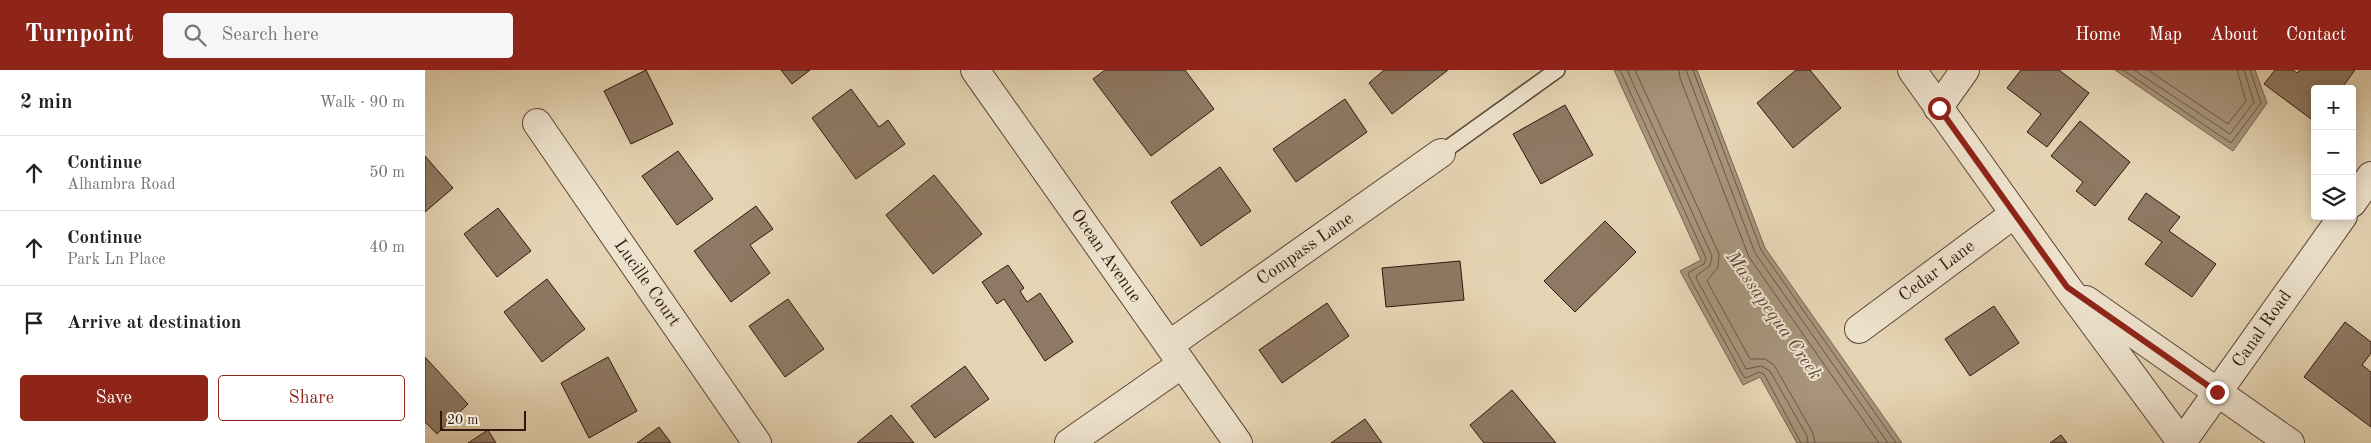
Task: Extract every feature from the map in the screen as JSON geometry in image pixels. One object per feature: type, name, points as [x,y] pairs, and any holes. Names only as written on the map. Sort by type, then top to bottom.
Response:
[{"type":"street","name":"Ocean Avenue","points":[[975,70],[1238,443]]},
{"type":"street","points":[[1912,70],[2014,214],[2182,443]]},
{"type":"street","points":[[1939,108],[1965,70]]},
{"type":"street","name":"Lucille Court","points":[[537,123],[757,443]]},
{"type":"street","name":"Compass Lane","points":[[1069,443],[1176,355],[1441,154]]},
{"type":"street","points":[[2356,197],[2371,176]]},
{"type":"street","name":"Cedar Lane","points":[[1859,328],[2014,214]]},
{"type":"street","name":"Canal Road","points":[[2182,443],[2340,220]]},
{"type":"street","points":[[2067,287],[2289,443]]},
{"type":"lane","points":[[1441,154],[1557,70]]},
{"type":"water","name":"Massapequa Creek","points":[[1614,70],[1697,70],[1765,248],[1902,443],[1797,443],[1760,377],[1743,385],[1680,271],[1701,260]]},
{"type":"water","points":[[2115,70],[2255,70],[2267,103],[2233,151]]},
{"type":"building","points":[[646,70],[673,124],[631,144],[604,91]]},
{"type":"building","points":[[781,70],[810,70],[792,84]]},
{"type":"building","points":[[1105,70],[1185,70],[1214,109],[1151,156],[1093,79]]},
{"type":"building","points":[[1384,70],[1448,70],[1392,114],[1369,83]]},
{"type":"building","points":[[1796,70],[1810,70],[1841,108],[1793,148],[1757,103]]},
{"type":"building","points":[[2021,70],[2059,70],[2089,93],[2047,147],[2027,132],[2041,114],[2007,88]]},
{"type":"building","points":[[2275,70],[2293,70],[2297,73],[2300,70],[2355,70],[2344,85],[2311,85],[2311,119],[2264,84]]},
{"type":"building","points":[[851,89],[879,127],[888,120],[905,144],[856,179],[812,118]]},
{"type":"building","points":[[1345,99],[1367,132],[1296,182],[1273,149]]},
{"type":"building","points":[[1565,105],[1593,155],[1541,184],[1513,134]]},
{"type":"building","points":[[2080,121],[2130,162],[2095,206],[2076,191],[2083,182],[2051,156]]},
{"type":"building","points":[[678,151],[713,199],[677,225],[642,176]]},
{"type":"building","points":[[425,156],[453,188],[425,212]]},
{"type":"building","points":[[1220,167],[1251,211],[1201,246],[1171,202]]},
{"type":"building","points":[[934,175],[982,234],[933,274],[886,215]]},
{"type":"building","points":[[2146,193],[2180,217],[2169,231],[2216,264],[2192,297],[2145,264],[2162,242],[2128,219]]},
{"type":"building","points":[[756,206],[773,229],[750,245],[770,273],[731,302],[694,251]]},
{"type":"building","points":[[498,208],[531,251],[497,277],[464,234]]},
{"type":"building","points":[[1605,221],[1636,252],[1575,312],[1544,281]]},
{"type":"building","points":[[1460,261],[1464,300],[1386,307],[1382,268]]},
{"type":"building","points":[[1008,265],[1024,288],[1020,291],[1027,302],[1040,293],[1073,342],[1045,361],[1004,299],[997,304],[982,282]]},
{"type":"building","points":[[547,279],[585,329],[542,362],[504,312]]},
{"type":"building","points":[[788,299],[824,349],[785,377],[749,326]]},
{"type":"building","points":[[1327,303],[1349,336],[1282,383],[1259,350]]},
{"type":"building","points":[[1994,306],[2019,343],[1970,376],[1945,339]]},
{"type":"building","points":[[2345,322],[2371,342],[2371,353],[2362,365],[2371,372],[2371,427],[2304,377]]},
{"type":"building","points":[[425,357],[468,404],[437,434],[425,422]]},
{"type":"building","points":[[608,357],[637,411],[589,438],[561,383]]},
{"type":"building","points":[[965,366],[989,399],[935,438],[911,406]]},
{"type":"building","points":[[1512,390],[1556,443],[1484,443],[1470,425]]},
{"type":"building","points":[[891,415],[914,443],[857,443]]},
{"type":"building","points":[[1365,419],[1382,443],[1331,443]]},
{"type":"building","points":[[659,427],[671,443],[637,443]]},
{"type":"building","points":[[488,430],[496,443],[468,443]]},
{"type":"building","points":[[2061,435],[2067,443],[2050,443]]},
{"type":"route","points":[[1939,108],[2067,287],[2217,392]]}]
